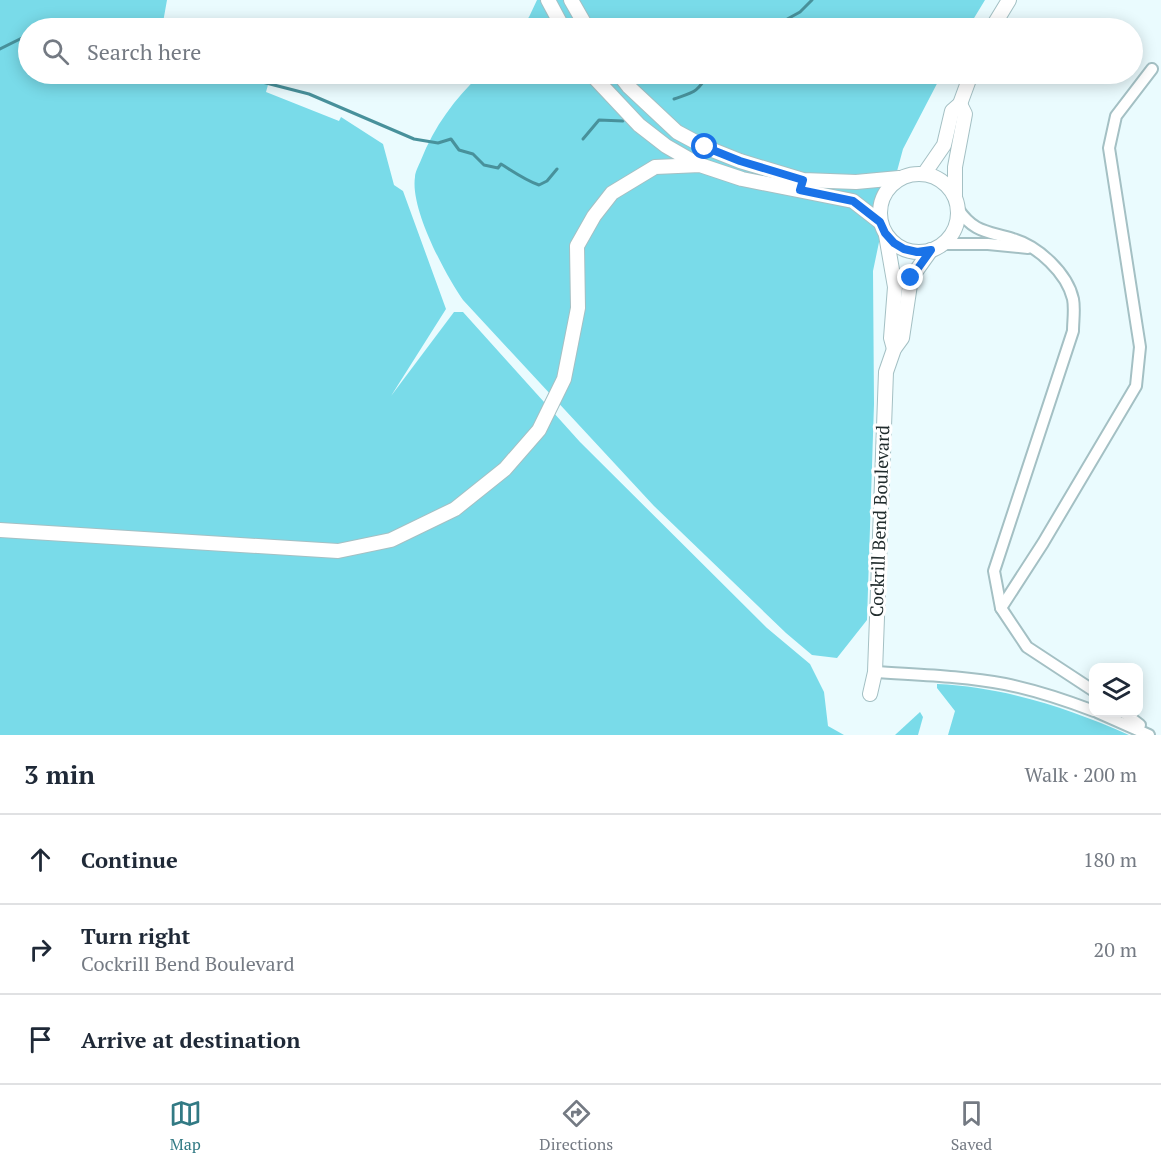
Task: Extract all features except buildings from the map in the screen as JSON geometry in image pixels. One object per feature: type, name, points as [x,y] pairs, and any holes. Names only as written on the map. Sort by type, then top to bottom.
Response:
[{"type":"street","points":[[548,0],[558,18]]},
{"type":"street","points":[[570,0],[581,18]]},
{"type":"street","points":[[998,18],[1009,0]]},
{"type":"street","points":[[1143,81],[1152,69]]},
{"type":"street","points":[[600,84],[639,125],[666,146],[700,165],[742,179],[801,185],[899,178],[910,174],[937,177],[947,185],[966,222],[986,232],[1016,239],[1048,261],[1064,279],[1073,300],[1073,331],[994,571],[1001,608],[1027,647],[1089,688]]},
{"type":"street","points":[[626,84],[677,132],[705,147],[801,185],[853,201],[883,228],[894,243],[904,249],[917,252],[937,247],[988,244],[1031,248]]},
{"type":"street","points":[[924,174],[945,145],[952,111],[960,104],[967,84]]},
{"type":"street","points":[[1001,608],[1043,543],[1136,386],[1140,347],[1108,148],[1116,116],[1141,84]]},
{"type":"street","points":[[937,247],[952,235],[957,222],[955,167],[965,114],[960,104]]},
{"type":"street","points":[[655,167],[666,146],[677,132]]},
{"type":"street","points":[[0,530],[338,550],[391,540],[455,509],[505,470],[539,430],[564,379],[578,308],[577,246],[594,216],[612,193],[655,167],[700,165]]},
{"type":"street","points":[[883,228],[879,209],[882,197],[899,178]]},
{"type":"street","name":"Cockrill Bend Boulevard","points":[[883,228],[895,287],[891,338],[894,349]]},
{"type":"street","name":"Cockrill Bend Boulevard","points":[[870,694],[875,672],[886,372],[894,349],[902,338],[911,278],[937,247]]},
{"type":"street","points":[[875,672],[960,677],[1005,684],[1089,710]]},
{"type":"street","points":[[1108,717],[1149,735]]},
{"type":"street","points":[[1130,717],[1154,735]]},
{"type":"shaded area","points":[[0,0],[167,0],[164,18],[18,18],[18,84],[268,84],[266,92],[339,121],[341,117],[383,144],[394,185],[403,191],[446,309],[391,396],[454,312],[463,312],[580,442],[767,628],[810,664],[824,692],[828,726],[844,735],[0,735]]},
{"type":"shaded area","points":[[537,0],[985,0],[974,18],[529,17]]},
{"type":"shaded area","points":[[471,84],[937,84],[903,149],[873,271],[874,404],[867,620],[837,658],[812,655],[786,633],[654,506],[463,300],[430,241],[415,190],[415,175],[426,148],[462,93]]},
{"type":"shaded area","points":[[937,684],[987,689],[1036,700],[1129,735],[948,735],[955,711],[937,688]]},
{"type":"shaded area","points":[[920,712],[923,717],[918,735],[895,735]]},
{"type":"waterway","points":[[789,18],[800,12],[812,0]]},
{"type":"waterway","points":[[0,49],[18,40]]},
{"type":"waterway","points":[[270,84],[309,94],[414,139],[438,143],[451,139],[459,150],[473,154],[484,165],[498,168],[501,164],[539,185],[547,181],[557,169]]},
{"type":"waterway","points":[[674,99],[694,91],[702,84]]},
{"type":"waterway","points":[[583,139],[599,120],[623,121]]},
{"type":"route","points":[[705,147],[740,161],[803,180],[800,190],[853,201],[880,222],[885,233],[894,243],[904,249],[917,252],[931,250],[911,278]]}]
